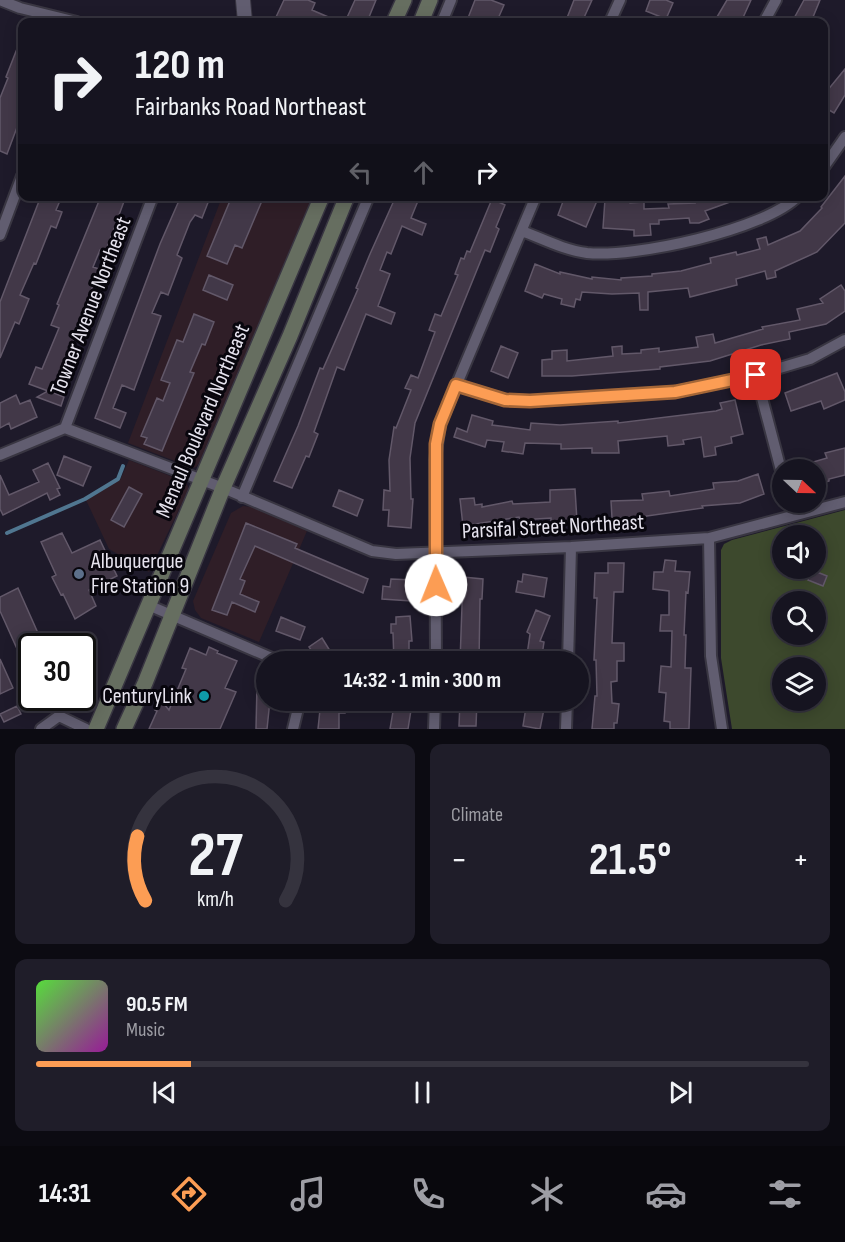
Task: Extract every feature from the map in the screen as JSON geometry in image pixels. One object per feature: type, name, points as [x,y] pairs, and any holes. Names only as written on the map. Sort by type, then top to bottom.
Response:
[{"type":"main road","points":[[396,18],[404,0]]},
{"type":"main road","points":[[422,18],[430,0]]},
{"type":"main road","name":"Menaul Boulevard Northeast","points":[[96,729],[320,201]]},
{"type":"main road","name":"Menaul Boulevard Northeast","points":[[124,729],[345,201]]},
{"type":"street","points":[[0,0],[20,8],[61,18]]},
{"type":"street","points":[[243,0],[245,18]]},
{"type":"street","points":[[444,18],[451,0]]},
{"type":"street","points":[[612,18],[620,0]]},
{"type":"street","points":[[766,18],[776,0]]},
{"type":"street","points":[[828,161],[845,137]]},
{"type":"street","points":[[0,235],[18,187]]},
{"type":"street","name":"Towner Avenue Northeast","points":[[65,428],[151,201]]},
{"type":"street","points":[[242,497],[367,201]]},
{"type":"street","points":[[436,651],[435,460],[437,435],[534,201]]},
{"type":"street","points":[[522,231],[566,249],[589,253],[611,253],[681,244],[760,220],[793,201]]},
{"type":"street","points":[[456,385],[505,400],[530,401],[675,392],[756,375],[810,359],[845,340]]},
{"type":"street","points":[[756,375],[778,459]]},
{"type":"street","points":[[0,455],[65,428]]},
{"type":"street","name":"Parsifal Street Northeast","points":[[65,428],[223,488],[372,551],[396,554],[571,547],[709,538],[845,502]]},
{"type":"street","points":[[709,538],[711,656],[723,729]]},
{"type":"street","points":[[568,651],[571,547]]},
{"type":"street","points":[[148,605],[256,651]]},
{"type":"street","points":[[293,729],[297,711]]},
{"type":"street","points":[[434,729],[435,711]]},
{"type":"street","points":[[566,729],[567,711]]},
{"type":"street","points":[[41,729],[59,716],[86,729]]},
{"type":"shaded area","points":[[220,201],[311,201],[196,467],[193,468],[128,443]]},
{"type":"shaded area","points":[[129,460],[186,482],[188,487],[149,572],[109,549],[86,500],[120,480]]},
{"type":"shaded area","points":[[243,506],[252,507],[307,531],[259,642],[201,618],[195,610],[193,601],[231,513]]},
{"type":"green space","points":[[845,510],[845,729],[732,729],[721,658],[721,550],[724,544],[772,529],[772,579],[826,579],[826,525],[788,525]]},
{"type":"building","points":[[284,0],[308,0],[315,3],[312,10],[331,18],[278,18],[276,17]]},
{"type":"building","points":[[355,0],[376,0],[369,18],[347,18]]},
{"type":"building","points":[[475,0],[491,0],[504,5],[498,18],[468,18]]},
{"type":"building","points":[[574,0],[592,0],[584,18],[567,18]]},
{"type":"building","points":[[650,0],[666,0],[673,3],[666,18],[646,11]]},
{"type":"building","points":[[727,0],[751,0],[743,18],[716,18]]},
{"type":"building","points":[[804,0],[820,0],[813,18],[794,18]]},
{"type":"building","points":[[18,46],[18,125],[7,154],[0,151],[0,98],[8,78],[6,77]]},
{"type":"building","points":[[845,69],[845,95],[834,113],[828,109],[828,90]]},
{"type":"building","points":[[845,176],[845,223],[817,252],[775,271],[776,277],[767,279],[765,271],[736,279],[737,285],[690,297],[688,288],[648,292],[648,310],[640,310],[639,293],[582,292],[580,300],[576,299],[574,307],[561,304],[562,299],[544,294],[542,298],[525,291],[535,264],[560,274],[560,272],[592,279],[592,277],[621,280],[621,278],[681,271],[711,263],[710,258],[736,252],[737,255],[760,249],[757,239],[766,237],[768,245],[800,231],[828,201]]},
{"type":"building","points":[[39,201],[60,201],[56,210],[62,212],[56,228],[51,226],[36,264],[34,263],[20,295],[29,299],[19,324],[15,322],[0,358],[0,302]]},
{"type":"building","points":[[99,201],[124,201],[105,253],[100,250],[93,267],[99,269],[54,393],[64,397],[61,406],[37,397],[48,391],[29,384],[36,367],[42,369],[59,328],[51,325],[59,305],[57,304]]},
{"type":"building","points":[[179,201],[209,201],[202,218],[195,215],[190,222],[177,255],[182,258],[168,295],[161,292],[152,313],[161,316],[134,390],[122,385],[113,408],[126,413],[120,428],[95,418],[160,244]]},
{"type":"building","points":[[230,201],[262,201],[242,248],[235,245],[227,264],[207,256]]},
{"type":"building","points":[[394,201],[418,201],[411,218],[426,224],[422,235],[402,226],[391,254],[387,252],[380,270],[390,274],[378,306],[395,313],[391,324],[366,314],[344,370],[337,367],[314,432],[318,434],[309,457],[306,456],[292,488],[274,481],[320,368],[323,369],[358,289],[356,288]]},
{"type":"building","points":[[491,201],[505,205],[496,227],[499,229],[490,252],[485,250],[415,423],[410,458],[411,499],[413,499],[411,528],[388,526],[389,510],[383,510],[384,490],[390,491],[389,460],[394,427],[396,428],[411,390],[405,388],[411,375],[418,378],[435,332],[429,330],[435,314],[441,316],[458,275],[455,274],[461,258],[464,259],[467,251],[470,252]]},
{"type":"building","points":[[563,201],[597,201],[586,227],[558,215]]},
{"type":"building","points":[[605,201],[644,202],[644,209],[669,208],[668,204],[695,203],[694,201],[733,201],[705,211],[709,219],[699,223],[690,223],[689,218],[659,220],[659,224],[650,224],[651,235],[634,236],[634,230],[603,228]]},
{"type":"building","points":[[209,275],[233,285],[227,300],[203,290]]},
{"type":"building","points":[[841,285],[845,291],[845,311],[826,324],[789,332],[790,339],[761,345],[710,361],[660,367],[660,369],[542,376],[542,360],[552,359],[552,351],[567,350],[567,361],[613,356],[612,347],[622,346],[622,354],[641,353],[641,350],[659,348],[659,352],[698,347],[696,337],[713,334],[715,343],[763,329],[762,327],[800,320],[797,309],[823,303],[820,299]]},
{"type":"building","points":[[194,314],[214,322],[205,345],[202,344],[190,372],[194,373],[162,451],[144,444],[147,438],[141,436],[157,398],[163,401],[170,383],[161,380],[177,340],[183,342]]},
{"type":"building","points":[[501,346],[518,353],[508,378],[491,371]]},
{"type":"building","points":[[837,373],[845,392],[845,400],[824,409],[821,401],[791,411],[785,393]]},
{"type":"building","points":[[16,395],[20,404],[30,400],[37,417],[11,429],[9,423],[0,428],[0,403]]},
{"type":"building","points":[[735,400],[743,434],[731,437],[732,443],[715,447],[716,455],[704,457],[701,437],[683,440],[684,444],[668,446],[667,436],[618,441],[619,453],[592,453],[592,448],[561,449],[561,444],[525,443],[523,454],[502,451],[504,442],[487,440],[485,447],[454,437],[457,428],[467,432],[472,415],[493,421],[492,425],[530,430],[531,423],[560,425],[618,421],[618,423],[716,411],[722,409],[720,403]]},
{"type":"building","points":[[845,448],[845,475],[826,482],[826,459],[824,459],[827,458],[825,453]]},
{"type":"building","points":[[64,456],[91,467],[83,486],[57,475]]},
{"type":"building","points":[[48,463],[60,488],[57,489],[60,495],[50,500],[47,493],[3,515],[0,509],[0,475],[9,495],[39,482],[33,470]]},
{"type":"building","points":[[758,474],[764,494],[740,503],[702,506],[703,508],[640,517],[612,518],[611,501],[643,500],[642,494],[669,491],[670,496],[714,489],[713,483],[738,481]]},
{"type":"building","points":[[129,487],[142,494],[124,527],[111,520]]},
{"type":"building","points":[[575,489],[577,521],[551,522],[551,518],[520,520],[519,517],[463,526],[460,499],[474,498],[475,505],[482,504],[482,507],[512,501],[513,504],[550,502],[550,490]]},
{"type":"building","points":[[339,490],[363,500],[357,516],[333,506]]},
{"type":"building","points":[[246,523],[297,544],[295,548],[368,579],[363,593],[255,546],[240,579],[245,581],[240,594],[259,602],[255,612],[232,602],[227,615],[212,610]]},
{"type":"building","points":[[62,533],[72,553],[100,540],[117,576],[89,590],[96,606],[75,619],[52,577],[56,575],[41,542]]},
{"type":"building","points":[[665,560],[676,561],[675,571],[690,572],[688,593],[686,592],[684,635],[686,635],[685,668],[691,668],[689,729],[670,729],[670,722],[664,721],[666,693],[659,692],[661,666],[671,667],[672,631],[660,631],[661,615],[669,615],[669,591],[653,589],[654,572],[663,572]]},
{"type":"building","points":[[608,563],[624,563],[623,592],[614,592],[612,643],[624,643],[624,661],[617,661],[617,681],[611,682],[612,703],[619,704],[617,723],[614,723],[614,729],[592,729],[595,696],[597,696],[596,660],[594,660],[597,598],[594,598],[595,573],[608,573]]},
{"type":"building","points":[[523,574],[547,578],[544,597],[516,592],[518,581],[522,582]]},
{"type":"building","points":[[463,577],[483,579],[482,599],[480,599],[479,651],[460,651]]},
{"type":"building","points":[[391,579],[413,580],[411,601],[382,599],[383,586],[390,587]]},
{"type":"building","points":[[808,579],[826,579],[823,586]]},
{"type":"building","points":[[18,588],[38,633],[18,633],[18,651],[0,611],[0,597]]},
{"type":"building","points":[[536,610],[550,616],[540,641],[544,642],[543,651],[528,651],[530,634],[527,632]]},
{"type":"building","points":[[410,616],[412,641],[409,641],[409,651],[394,651],[391,624],[396,624],[396,617]]},
{"type":"building","points":[[281,617],[305,627],[300,640],[276,631]]},
{"type":"building","points":[[322,638],[330,651],[312,651],[309,647]]},
{"type":"building","name":"CenturyLink","points":[[209,647],[237,661],[225,688],[236,692],[220,729],[149,729],[157,711],[155,710],[159,698],[169,710],[186,669],[182,668],[190,648],[206,655]]},
{"type":"building","points":[[0,659],[13,688],[0,694]]},
{"type":"building","points":[[17,706],[21,714],[4,722],[0,714]]},
{"type":"building","points":[[256,711],[269,711],[267,729],[256,729]]},
{"type":"building","points":[[320,711],[345,711],[345,713],[339,713],[339,729],[318,729]]},
{"type":"building","points":[[393,711],[411,711],[408,729],[390,729]]},
{"type":"building","points":[[460,711],[477,711],[476,726],[459,726]]},
{"type":"building","points":[[525,711],[544,711],[540,729],[523,726]]},
{"type":"waterway","points":[[7,533],[85,499],[118,479],[123,466]]},
{"type":"place","name":"Albuquerque Fire Station 9","points":[[79,574]]},
{"type":"place","name":"CenturyLink","points":[[204,696]]},
{"type":"route","points":[[436,585],[436,444],[440,424],[456,385],[505,400],[530,401],[675,392],[756,375]]}]
